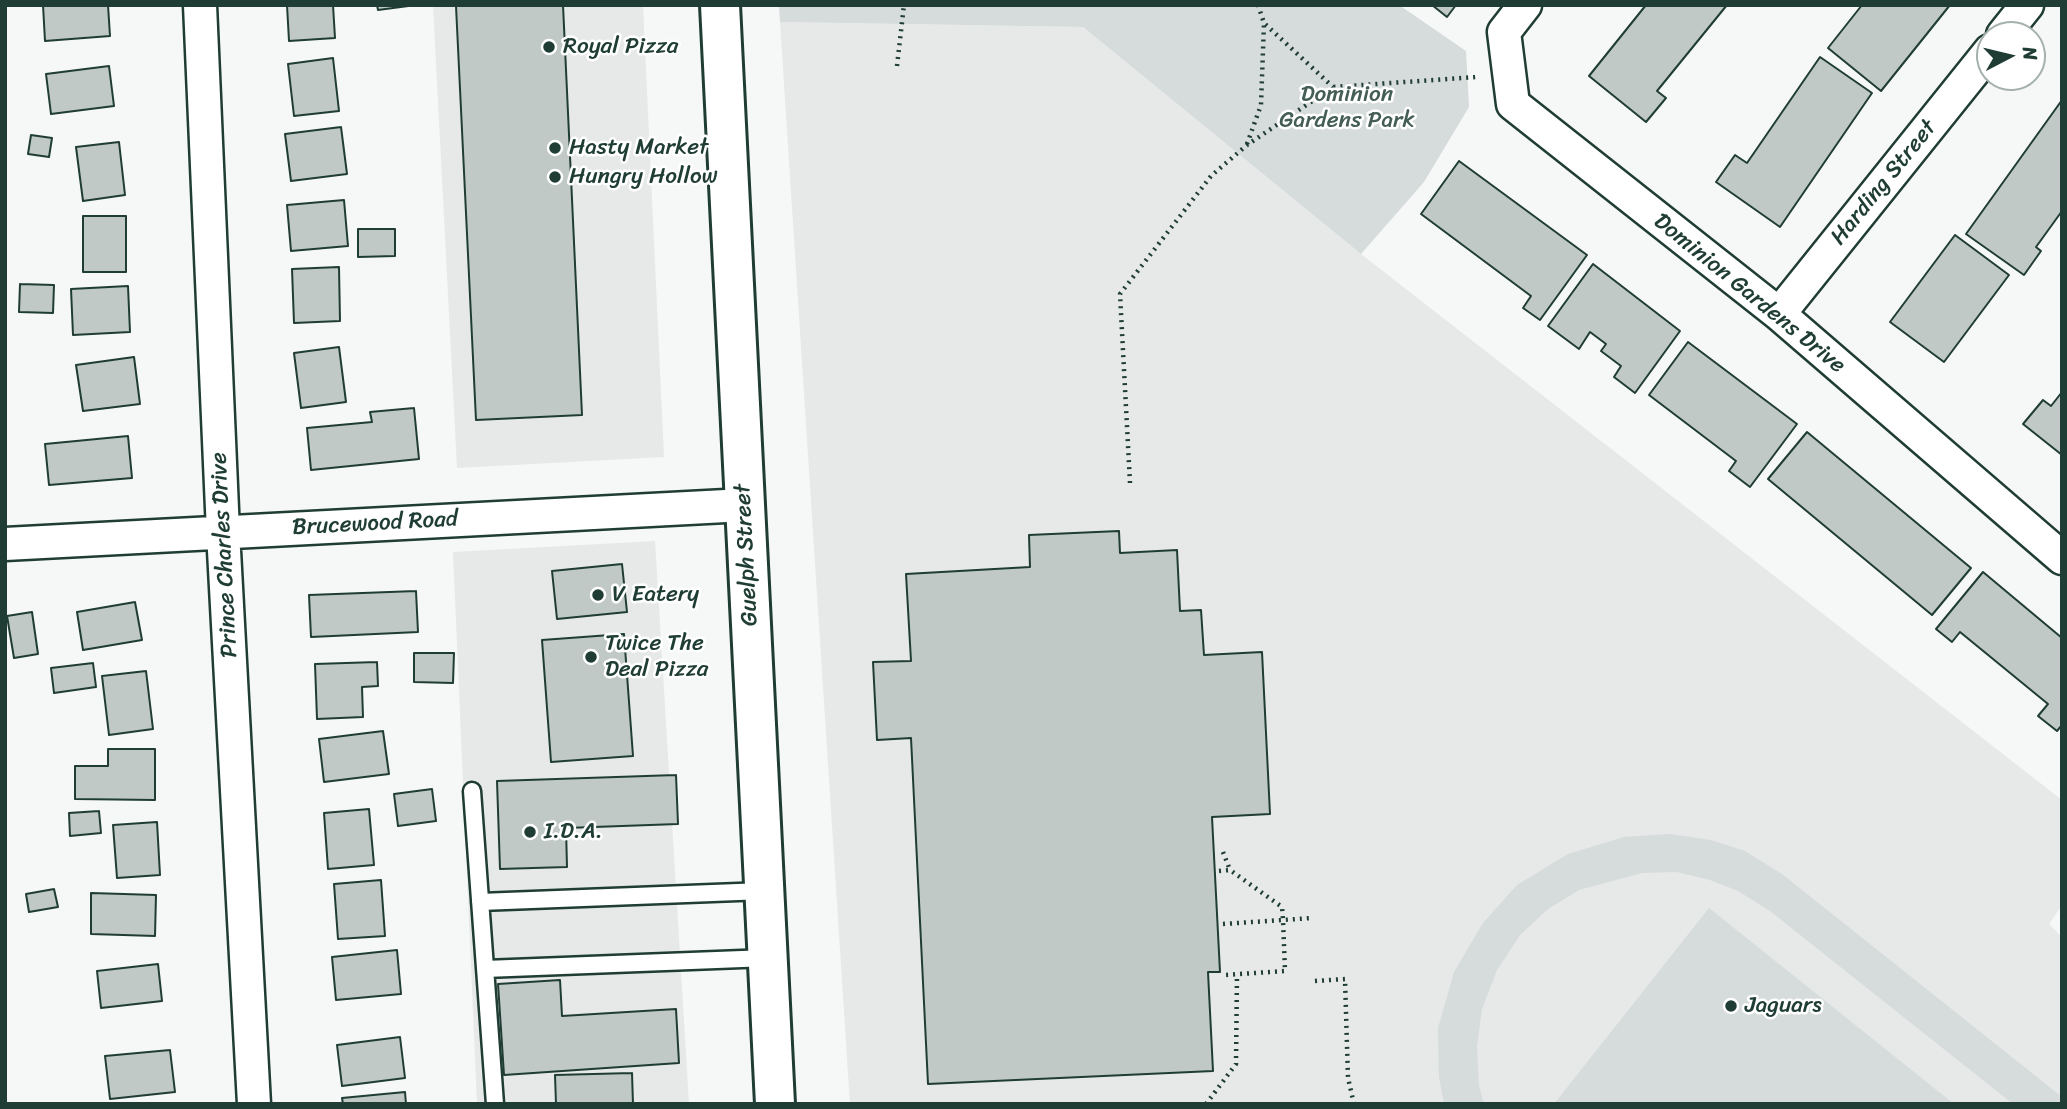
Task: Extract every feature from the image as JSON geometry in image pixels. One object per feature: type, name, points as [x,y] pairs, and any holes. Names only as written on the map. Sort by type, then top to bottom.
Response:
[{"type":"main road","name":"Guelph Street","points":[[720,5],[775,1104]]},
{"type":"street","name":"Prince Charles Drive","points":[[200,5],[223,532],[254,1104]]},
{"type":"street","name":"Dominion Gardens Drive","points":[[1525,5],[1504,32],[1513,104],[1779,314],[2062,558]]},
{"type":"street","points":[[2014,21],[2027,5]]},
{"type":"street","name":"Harding Street","points":[[1779,314],[1976,68]]},
{"type":"street","name":"Brucewood Road","points":[[5,544],[745,505]]},
{"type":"lane","points":[[472,791],[495,1104]]},
{"type":"lane","points":[[480,902],[764,891]]},
{"type":"lane","points":[[485,969],[768,958]]},
{"type":"path","points":[[897,66],[904,5]]},
{"type":"path","points":[[1247,145],[1261,105],[1264,23],[1258,5]]},
{"type":"path","points":[[1264,23],[1333,87]]},
{"type":"path","points":[[1130,483],[1120,294],[1211,176],[1247,145],[1333,87],[1510,75]]},
{"type":"path","points":[[1223,852],[1230,870],[1282,907],[1285,971],[1225,975]]},
{"type":"path","points":[[1219,871],[1230,870]]},
{"type":"path","points":[[1223,924],[1312,918]]},
{"type":"path","points":[[1206,1104],[1236,1064],[1237,974]]},
{"type":"path","points":[[1315,981],[1345,979],[1348,1078],[1354,1104]]},
{"type":"shaded area","points":[[433,5],[643,5],[664,457],[457,468]]},
{"type":"shaded area","points":[[780,22],[1083,27],[1361,254],[2062,800],[2062,905],[2049,924],[2062,937],[2062,1104],[850,1104]]},
{"type":"shaded area","points":[[655,541],[689,1104],[477,1104],[453,552]]},
{"type":"green space","name":"Dominion Gardens Park","points":[[779,5],[1399,5],[1466,51],[1469,107],[1424,182],[1361,254],[1083,27],[780,22]]},
{"type":"green space","points":[[1670,834],[1711,840],[1745,851],[1782,874],[2062,1097],[2062,1104],[2013,1104],[1770,911],[1738,891],[1710,880],[1677,872],[1642,873],[1579,890],[1548,909],[1520,935],[1497,970],[1482,1009],[1477,1047],[1479,1086],[1484,1104],[1444,1104],[1439,1077],[1438,1028],[1454,972],[1483,923],[1517,885],[1568,854],[1624,837]]},
{"type":"green space","name":"Jaguars","points":[[1709,908],[1954,1104],[1554,1104]]},
{"type":"building","points":[[43,5],[108,5],[110,36],[45,41]]},
{"type":"building","points":[[287,5],[333,5],[335,38],[289,41]]},
{"type":"building","points":[[377,5],[416,5],[378,10]]},
{"type":"building","points":[[563,5],[582,415],[476,420],[456,6]]},
{"type":"building","points":[[1432,5],[1456,5],[1447,17]]},
{"type":"building","points":[[1646,5],[1727,5],[1657,91],[1666,98],[1646,122],[1589,76]]},
{"type":"building","points":[[1862,5],[1950,5],[1881,91],[1828,48]]},
{"type":"building","points":[[1820,57],[1872,93],[1780,227],[1716,182],[1735,155],[1747,163]]},
{"type":"building","points":[[333,58],[339,111],[294,116],[288,64]]},
{"type":"building","points":[[109,66],[114,106],[51,114],[46,74]]},
{"type":"building","points":[[2062,100],[2062,211],[2036,247],[2041,251],[2024,275],[1966,234]]},
{"type":"building","points":[[341,127],[347,174],[291,181],[285,134]]},
{"type":"building","points":[[31,135],[52,138],[49,157],[28,154]]},
{"type":"building","points":[[119,142],[125,195],[83,201],[76,147]]},
{"type":"building","points":[[1459,161],[1587,255],[1540,320],[1523,308],[1531,296],[1421,214]]},
{"type":"building","points":[[344,200],[348,246],[291,251],[287,205]]},
{"type":"building","points":[[83,216],[126,216],[126,272],[83,272]]},
{"type":"building","points":[[358,229],[395,229],[395,256],[358,257]]},
{"type":"building","points":[[1955,235],[2009,275],[1944,362],[1890,322]]},
{"type":"building","points":[[1593,264],[1680,331],[1635,393],[1614,377],[1621,366],[1601,351],[1606,344],[1590,332],[1579,349],[1548,326]]},
{"type":"building","points":[[339,267],[340,321],[294,323],[292,269]]},
{"type":"building","points":[[20,284],[54,285],[53,313],[19,312]]},
{"type":"building","points":[[128,286],[130,332],[73,335],[71,289]]},
{"type":"building","points":[[1688,342],[1797,424],[1750,487],[1729,471],[1736,461],[1649,395]]},
{"type":"building","points":[[339,347],[346,402],[301,408],[294,353]]},
{"type":"building","points":[[134,357],[140,404],[83,411],[76,365]]},
{"type":"building","points":[[2062,392],[2062,455],[2023,424],[2043,400],[2051,406]]},
{"type":"building","points":[[414,408],[419,459],[311,470],[307,428],[372,422],[370,412]]},
{"type":"building","points":[[1807,432],[1971,568],[1932,615],[1768,479]]},
{"type":"building","points":[[128,436],[132,478],[49,485],[45,444]]},
{"type":"building","points":[[1119,531],[1120,553],[1177,550],[1180,611],[1201,610],[1204,655],[1262,652],[1270,814],[1212,817],[1220,972],[1208,972],[1213,1071],[928,1084],[911,738],[877,740],[873,662],[911,661],[906,574],[1030,567],[1029,535]]},
{"type":"building","points":[[622,564],[627,612],[557,619],[552,571]]},
{"type":"building","points":[[1983,572],[2062,638],[2062,725],[2057,731],[2038,716],[2048,704],[1960,632],[1952,642],[1936,629]]},
{"type":"building","points":[[416,591],[418,632],[311,637],[309,595]]},
{"type":"building","points":[[135,602],[142,640],[83,650],[77,612]]},
{"type":"building","points":[[32,612],[38,654],[14,658],[7,616]]},
{"type":"building","points":[[624,634],[633,756],[551,762],[542,640]]},
{"type":"building","points":[[414,653],[454,653],[453,683],[414,682]]},
{"type":"building","points":[[377,662],[378,686],[362,687],[363,717],[317,719],[315,664]]},
{"type":"building","points":[[93,663],[96,687],[54,693],[51,668]]},
{"type":"building","points":[[146,671],[153,729],[109,735],[102,676]]},
{"type":"building","points":[[383,731],[389,774],[324,782],[319,739]]},
{"type":"building","points":[[108,749],[155,749],[155,800],[75,799],[75,766],[108,766]]},
{"type":"building","points":[[676,775],[678,824],[566,828],[567,867],[500,869],[497,781]]},
{"type":"building","points":[[432,789],[436,821],[398,826],[394,794]]},
{"type":"building","points":[[369,809],[374,865],[328,869],[324,813]]},
{"type":"building","points":[[99,811],[101,833],[70,836],[69,813]]},
{"type":"building","points":[[157,822],[160,875],[117,878],[113,825]]},
{"type":"building","points":[[381,880],[385,936],[338,939],[334,884]]},
{"type":"building","points":[[54,889],[58,907],[29,912],[26,894]]},
{"type":"building","points":[[91,893],[156,895],[155,936],[91,934]]},
{"type":"building","points":[[397,950],[401,994],[336,1000],[332,957]]},
{"type":"building","points":[[158,964],[162,1001],[101,1008],[97,971]]},
{"type":"building","points":[[560,980],[562,1016],[676,1009],[679,1063],[504,1075],[498,984]]},
{"type":"building","points":[[400,1037],[405,1078],[342,1086],[337,1045]]},
{"type":"building","points":[[170,1050],[175,1092],[110,1099],[105,1056]]},
{"type":"building","points":[[632,1073],[633,1104],[556,1104],[555,1075]]},
{"type":"building","points":[[405,1092],[406,1104],[343,1104],[342,1098]]},
{"type":"place","name":"Royal Pizza","points":[[549,47]]},
{"type":"place","name":"Hasty Market","points":[[555,148]]},
{"type":"place","name":"Hungry Hollow","points":[[555,177]]},
{"type":"place","name":"V Eatery","points":[[598,595]]},
{"type":"place","name":"Twice The Deal Pizza","points":[[591,657]]},
{"type":"place","name":"I.D.A.","points":[[530,832]]},
{"type":"place","name":"Jaguars","points":[[1731,1006]]}]
